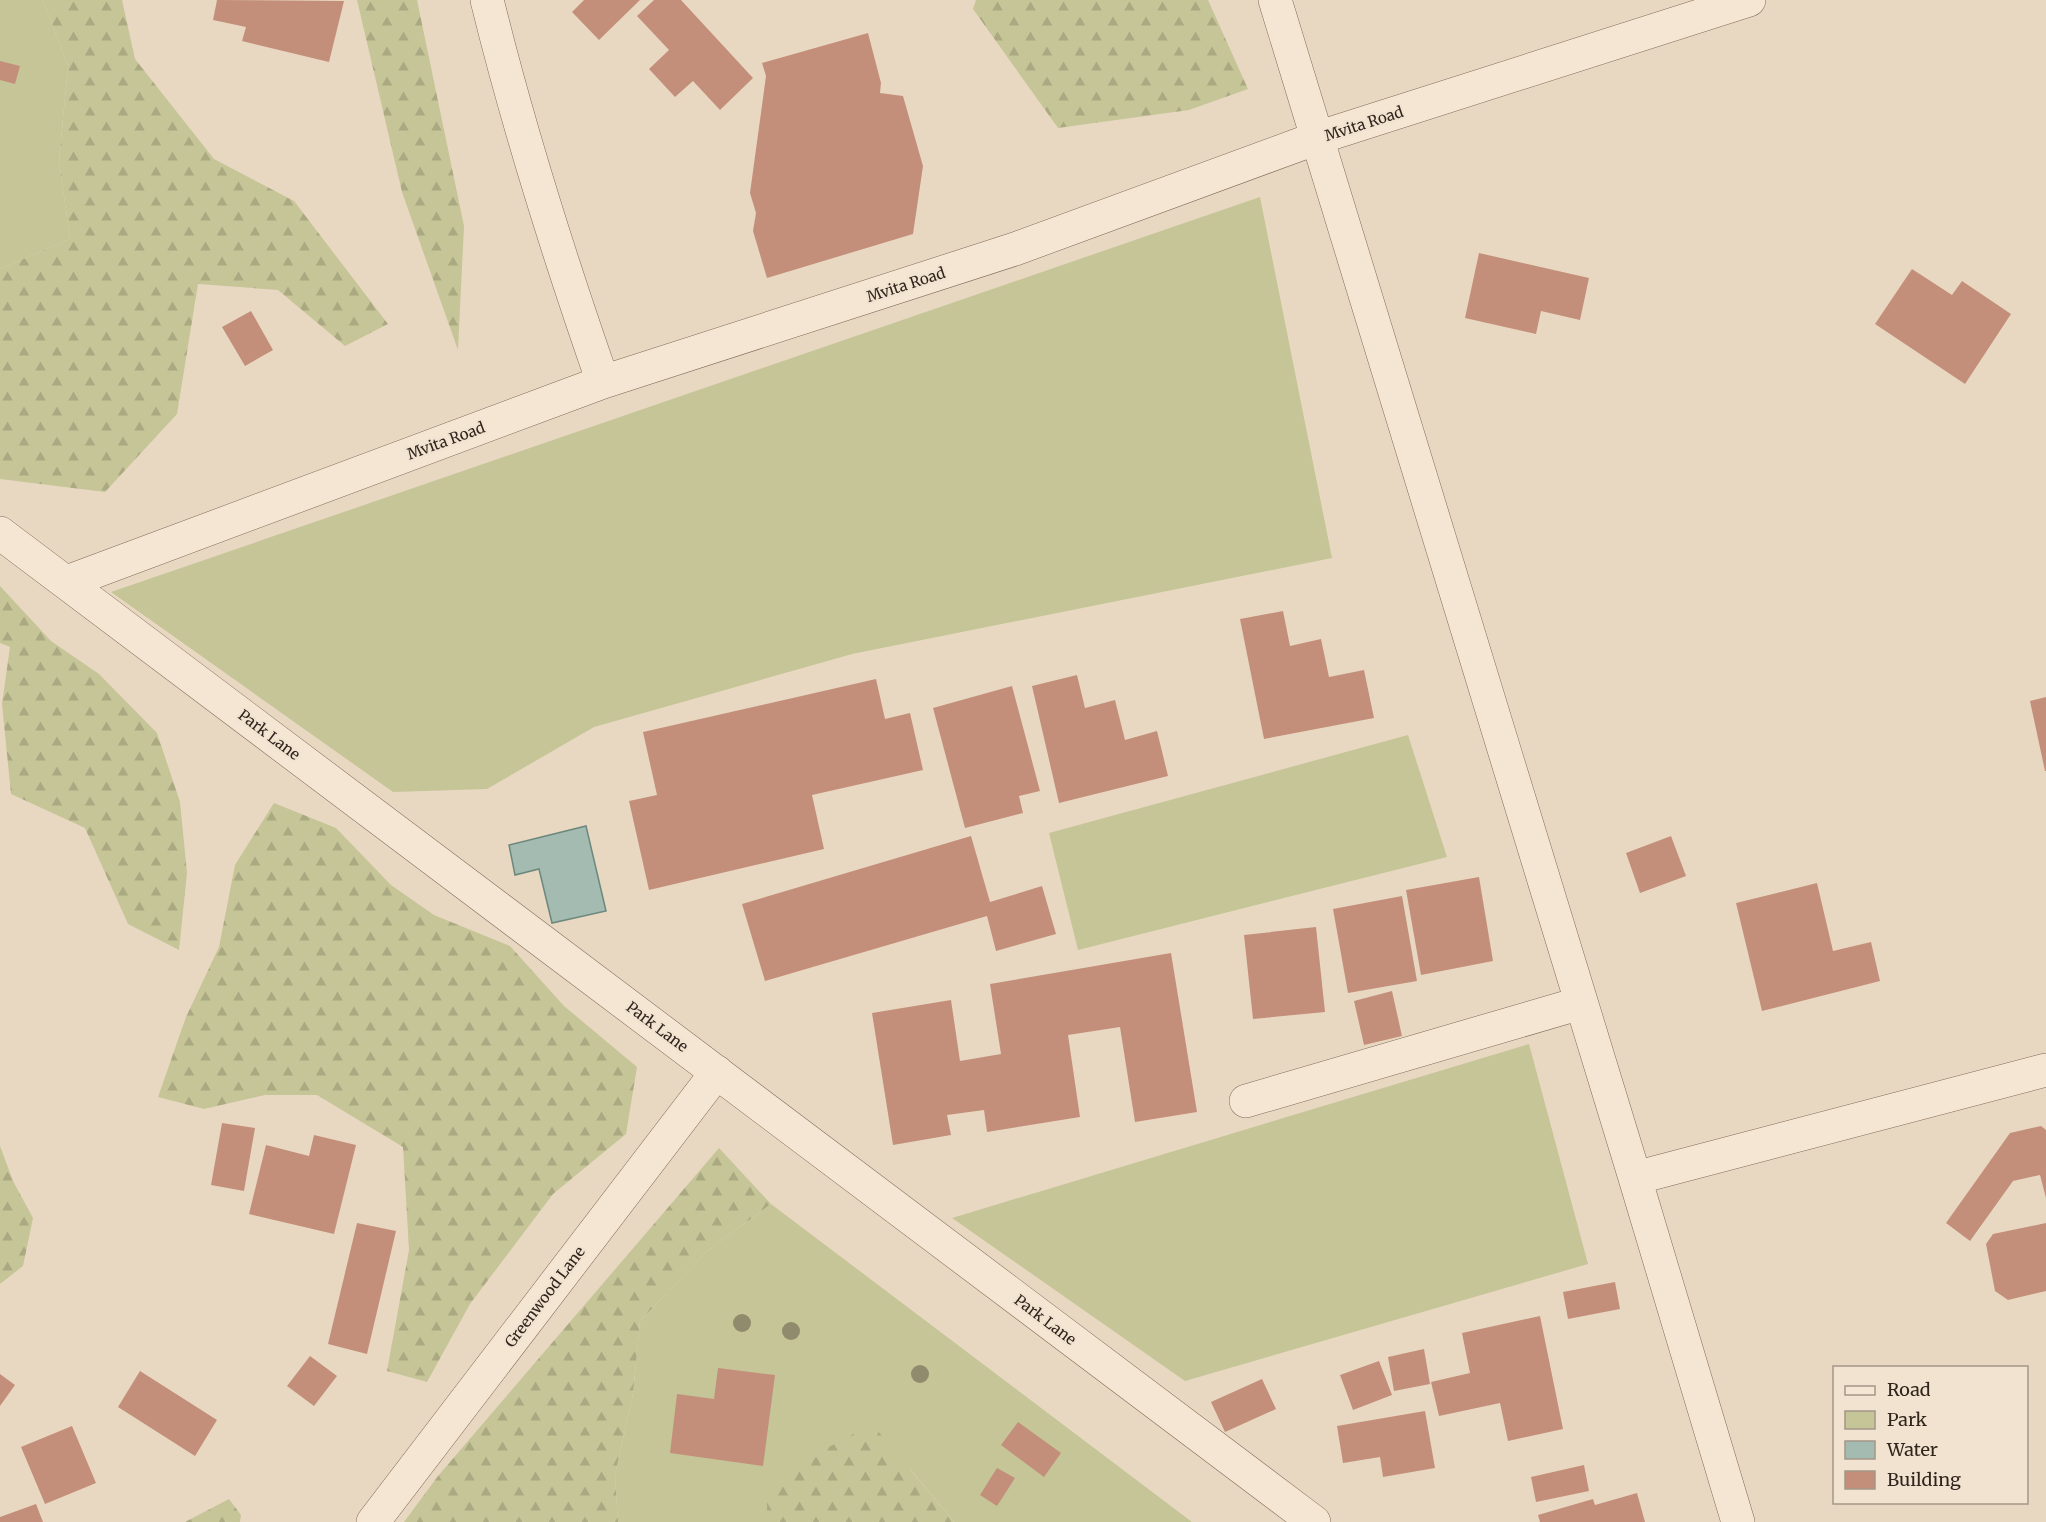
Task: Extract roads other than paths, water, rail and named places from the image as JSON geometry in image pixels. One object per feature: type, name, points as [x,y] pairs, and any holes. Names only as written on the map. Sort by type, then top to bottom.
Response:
[{"type":"street","points":[[487,0],[557,252],[603,382]]},
{"type":"street","points":[[1275,0],[1738,1522]]},
{"type":"street","name":"Mvita Road","points":[[67,582],[603,382],[1015,249],[1317,138],[1749,0]]},
{"type":"street","name":"Park Lane","points":[[0,532],[1314,1522]]},
{"type":"street","points":[[1246,1101],[1581,1003]]},
{"type":"street","points":[[1635,1178],[2046,1070]]},
{"type":"street","name":"Greenwood Lane","points":[[373,1522],[717,1072]]},
{"type":"water","points":[[586,826],[606,911],[552,923],[539,869],[515,875],[509,845]]}]
